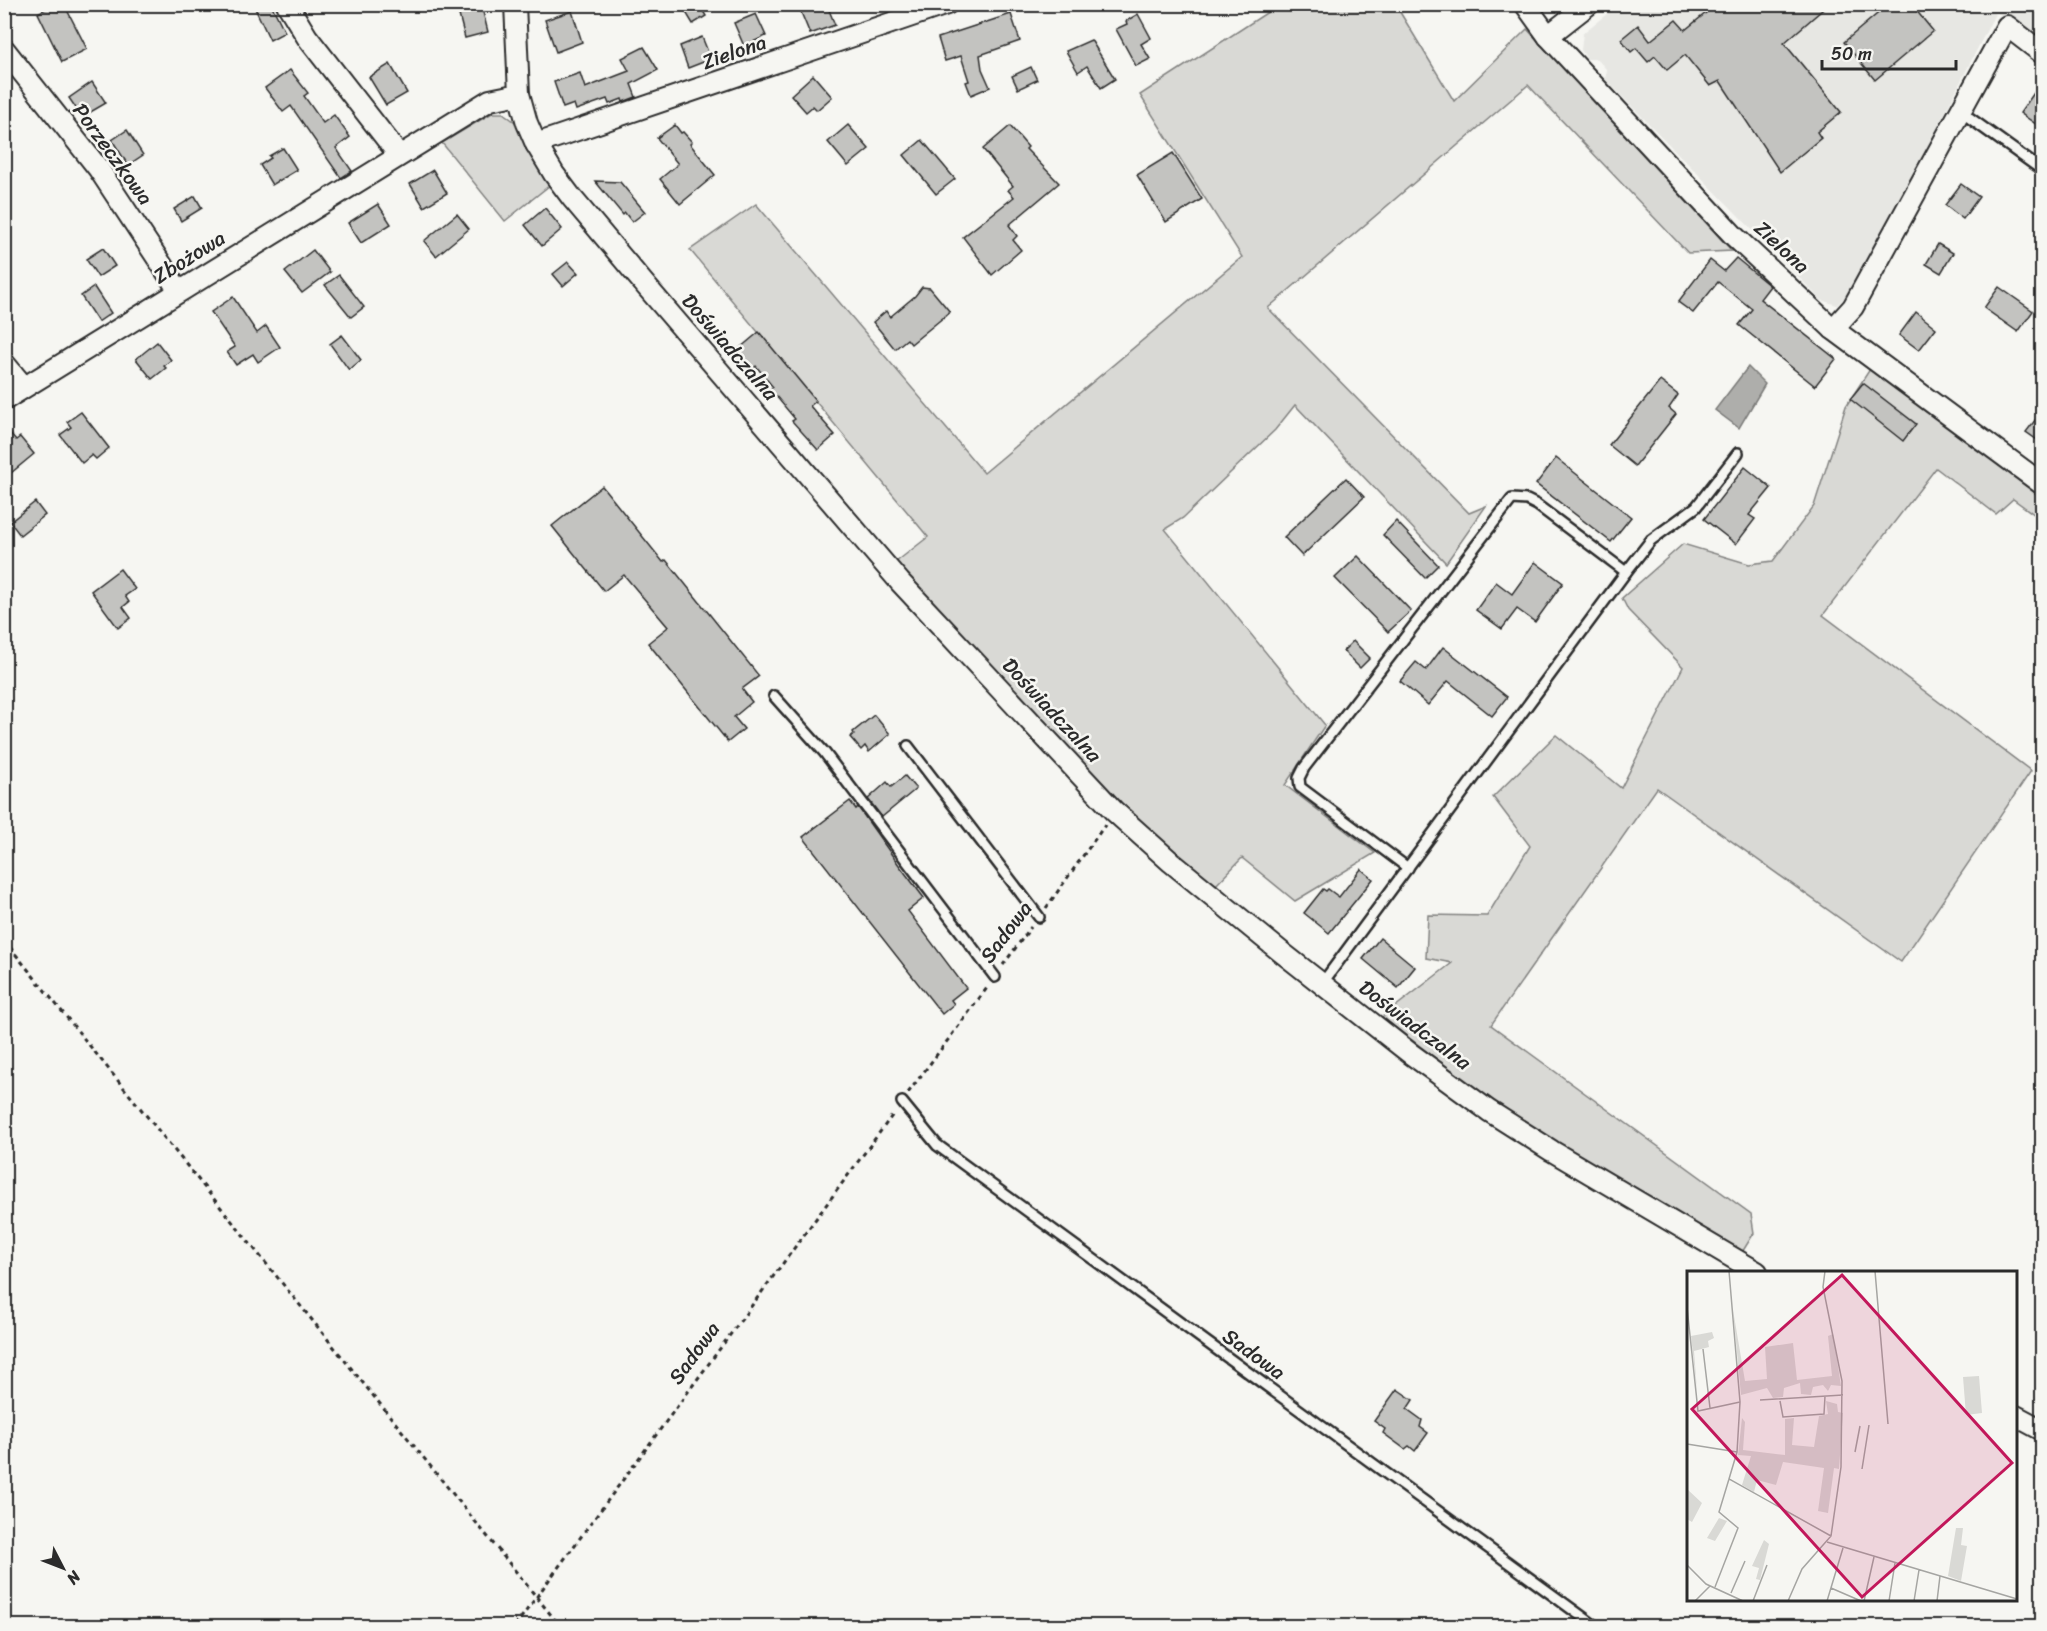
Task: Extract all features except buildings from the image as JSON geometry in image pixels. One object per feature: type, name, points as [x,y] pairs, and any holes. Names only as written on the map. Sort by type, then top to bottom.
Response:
[{"type":"street","points":[[287,4],[306,37],[399,155]]},
{"type":"street","name":"Doświadczalna","points":[[515,4],[519,94],[536,144],[554,174],[900,582],[1114,811],[1171,862],[1322,985],[1489,1111],[1552,1151],[1755,1271]]},
{"type":"street","name":"Zielona","points":[[536,144],[947,4]]},
{"type":"street","name":"Zielona","points":[[1525,4],[1548,36],[1736,237],[1833,329],[2043,484]]},
{"type":"street","points":[[1548,36],[1589,4]]},
{"type":"street","points":[[1833,329],[1853,307],[2007,26],[2043,53]]},
{"type":"street","name":"Porzeczkowa","points":[[4,49],[98,168],[179,291]]},
{"type":"street","name":"Zbożowa","points":[[4,400],[490,100],[519,94]]},
{"type":"street","points":[[4,363],[24,387]]},
{"type":"street","points":[[2017,1417],[2043,1430]]},
{"type":"lane","points":[[1960,111],[2043,170]]},
{"type":"lane","points":[[1322,985],[1626,572],[1652,540],[1696,507],[1738,453]]},
{"type":"lane","points":[[1408,868],[1300,787],[1299,778],[1304,768],[1512,499],[1527,500],[1537,505],[1626,572]]},
{"type":"lane","points":[[774,696],[824,752],[995,977]]},
{"type":"lane","points":[[908,746],[1039,917]]},
{"type":"lane","name":"Sadowa","points":[[902,1101],[937,1145],[1595,1626]]},
{"type":"path","name":"Sadowa","points":[[515,1626],[995,977],[1114,811]]},
{"type":"path","points":[[4,940],[560,1626]]},
{"type":"shaded area","points":[[1395,4],[1454,101],[1527,29],[1732,251],[1688,253],[1528,85],[1268,308],[1469,513],[1486,506],[1446,563],[1295,405],[1275,430],[1183,518],[1165,529],[1325,725],[1285,785],[1375,853],[1295,901],[1242,858],[1215,886],[1126,809],[896,562],[928,537],[690,250],[756,204],[984,473],[1242,257],[1140,95],[1274,8],[1272,5]]},
{"type":"shaded area","points":[[1618,5],[2042,5],[2042,41],[1996,12],[1860,280],[1837,305],[1821,300],[1605,79],[1607,70],[1597,59],[1587,59],[1581,50],[1583,33]]},
{"type":"shaded area","points":[[492,113],[503,113],[515,122],[550,185],[505,221],[442,143]]},
{"type":"shaded area","points":[[1748,367],[1765,384],[1739,428],[1715,410]]},
{"type":"shaded area","points":[[1870,369],[2042,496],[2042,520],[2013,499],[1996,514],[1936,468],[1823,615],[2031,771],[1901,962],[1657,788],[1491,1025],[1751,1214],[1754,1233],[1741,1254],[1498,1106],[1382,1017],[1452,963],[1426,958],[1428,915],[1487,916],[1530,846],[1493,797],[1556,735],[1621,788],[1683,667],[1628,610],[1622,598],[1683,544],[1749,564],[1773,561],[1814,506],[1846,406]]}]
